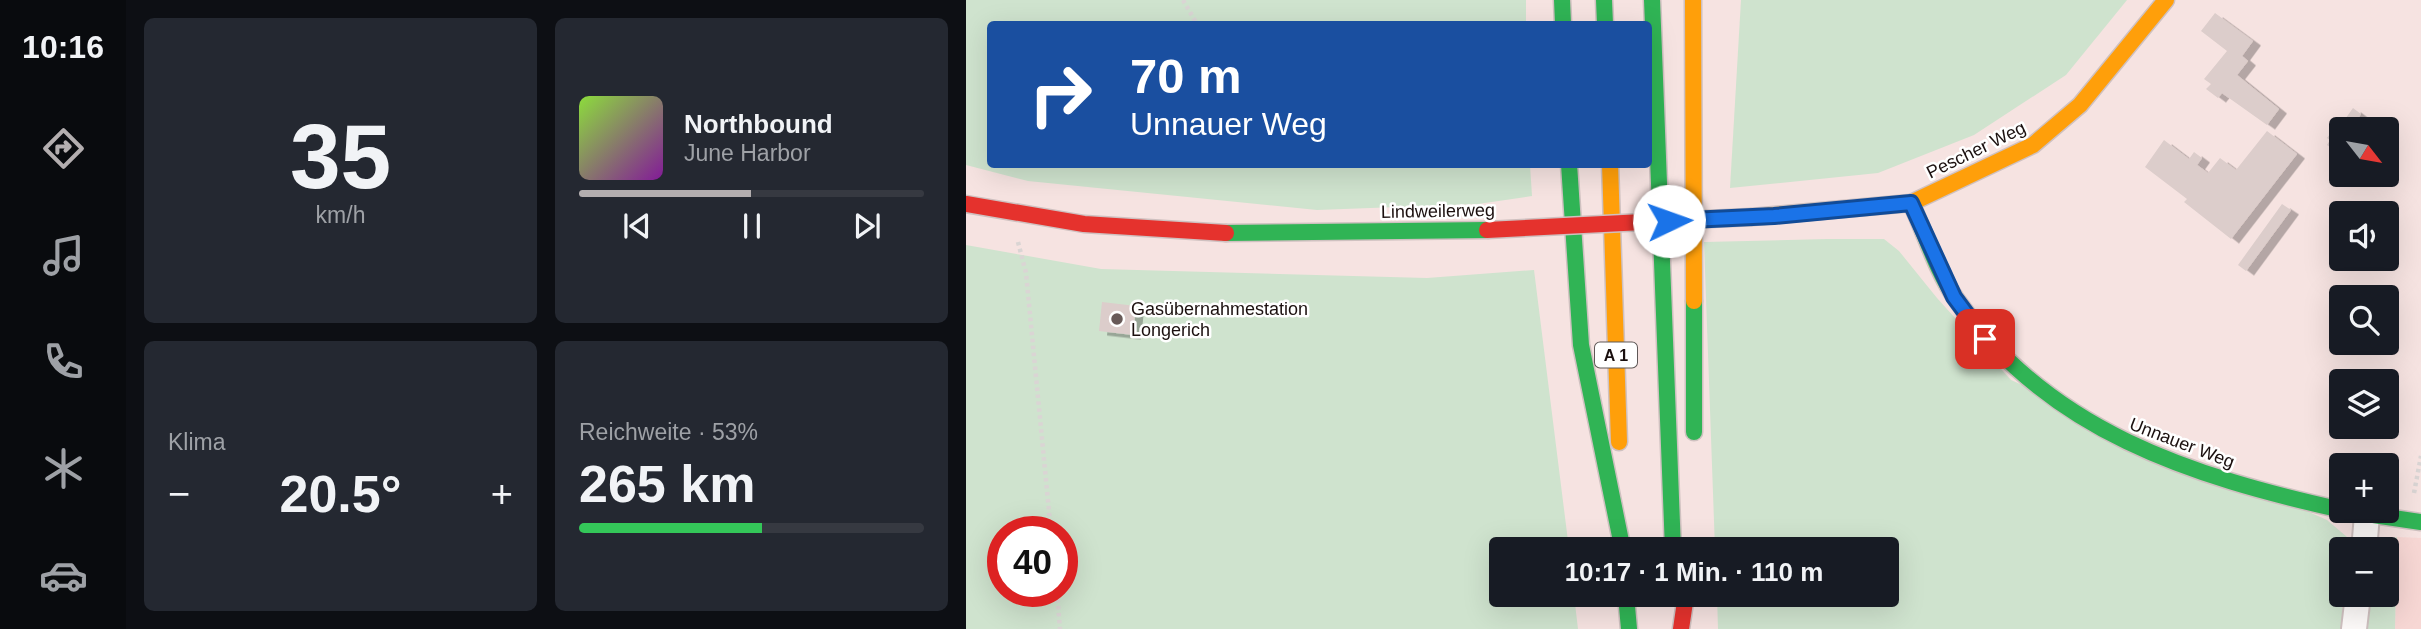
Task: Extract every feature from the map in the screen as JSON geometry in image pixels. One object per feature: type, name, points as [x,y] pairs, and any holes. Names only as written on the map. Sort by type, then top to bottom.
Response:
[{"type":"main road","points":[[1562,0],[1563,21]]},
{"type":"main road","points":[[1604,0],[1605,21]]},
{"type":"main road","points":[[1652,0],[1673,537]]},
{"type":"main road","points":[[1694,449],[1695,0]]},
{"type":"main road","name":"Pescher Weg","points":[[1911,203],[2033,145],[2080,105],[2166,0]]},
{"type":"main road","points":[[1569,168],[1581,345],[1620,537]]},
{"type":"main road","name":"A 1","points":[[1610,168],[1622,537]]},
{"type":"main road","name":"Lindweilerweg","points":[[966,205],[1084,224],[1248,234],[1487,230],[1752,217],[1911,203]]},
{"type":"main road","name":"Unnauer Weg","points":[[1911,203],[1954,297],[1985,339],[2020,375],[2070,412],[2132,447],[2193,471],[2272,496],[2329,507]]},
{"type":"main road","points":[[1627,607],[1629,629]]},
{"type":"main road","points":[[1676,607],[1678,629]]},
{"type":"main road","points":[[1678,629],[1683,607]]},
{"type":"street","points":[[2354,629],[2357,607]]},
{"type":"path","points":[[1183,0],[1195,21]]},
{"type":"path","points":[[1017,237],[1026,273],[1049,516]]},
{"type":"path","points":[[2414,522],[2421,456]]},
{"type":"path","points":[[1058,607],[1060,629]]},
{"type":"shaded area","points":[[2399,537],[2421,538],[2421,629],[2395,629],[2395,607],[2399,607]]},
{"type":"green space","points":[[966,0],[1526,0],[1526,21],[987,21],[987,168],[1530,168],[1532,196],[1478,204],[1317,210],[1028,181],[966,165]]},
{"type":"green space","points":[[1741,0],[2127,0],[2066,75],[1974,135],[1878,173],[1730,188]]},
{"type":"green space","points":[[1884,239],[1899,251],[1937,298],[2011,380],[2327,520],[2347,537],[2329,537],[2329,607],[2343,607],[2342,629],[1718,629],[1717,607],[1899,607],[1899,537],[1715,537],[1704,242]]},
{"type":"green space","points":[[966,245],[1101,269],[1427,278],[1534,270],[1567,537],[1489,537],[1489,607],[1575,607],[1578,629],[966,629]]},
{"type":"green space","points":[[2367,607],[2395,607],[2395,629],[2364,629]]},
{"type":"building","points":[[2215,13],[2253,41],[2242,56],[2248,61],[2237,75],[2279,109],[2267,125],[2222,93],[2218,98],[2206,89],[2211,84],[2204,79],[2227,51],[2201,31]]},
{"type":"building","points":[[2353,108],[2361,114],[2359,117],[2347,117]]},
{"type":"building","points":[[2267,131],[2297,154],[2231,239],[2184,202],[2187,199],[2145,167],[2164,140],[2189,159],[2194,152],[2202,158],[2197,165],[2208,173],[2220,158],[2236,170]]},
{"type":"building","points":[[2282,204],[2291,210],[2246,271],[2238,265]]},
{"type":"building","name":"Gasübernahmestation Longerich","points":[[1102,302],[1136,306],[1133,335],[1099,331]]},
{"type":"traffic: fast","points":[[1562,0],[1563,21]]},
{"type":"traffic: fast","points":[[1604,0],[1605,21]]},
{"type":"traffic: fast","points":[[1652,0],[1673,537]]},
{"type":"traffic: fast","points":[[1569,168],[1581,345],[1620,537]]},
{"type":"traffic: fast","points":[[1911,203],[1937,264],[1956,299],[1993,345],[2034,383],[2079,415],[2127,442],[2178,464],[2232,482],[2329,507]]},
{"type":"traffic: fast","points":[[1663,221],[1752,217]]},
{"type":"traffic: fast","points":[[1226,233],[1487,230]]},
{"type":"traffic: fast","points":[[1694,301],[1694,432]]},
{"type":"traffic: fast","points":[[2399,519],[2421,522]]},
{"type":"traffic: fast","points":[[1627,607],[1629,629]]},
{"type":"traffic: slow","points":[[1693,0],[1694,301]]},
{"type":"traffic: slow","points":[[1752,217],[1911,203],[2033,145],[2080,105],[2166,0]]},
{"type":"traffic: slow","points":[[1610,168],[1619,442]]},
{"type":"traffic: jam","points":[[966,204],[1084,224],[1226,233]]},
{"type":"traffic: jam","points":[[1487,230],[1663,221]]},
{"type":"traffic: jam","points":[[1681,629],[1684,607]]},
{"type":"place","name":"Gasübernahmestation Longerich","points":[[1117,319]]},
{"type":"route","points":[[1669,221],[1774,216],[1911,203],[1954,297],[1985,339]]}]
